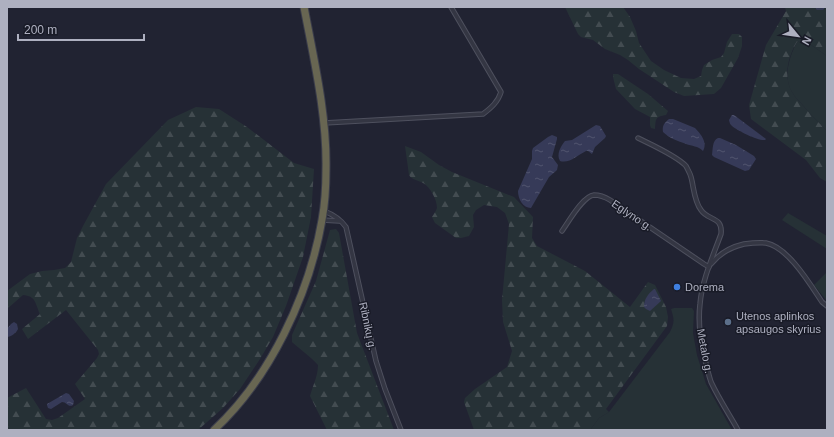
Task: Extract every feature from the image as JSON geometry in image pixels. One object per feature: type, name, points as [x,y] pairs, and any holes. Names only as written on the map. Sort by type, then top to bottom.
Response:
[{"type":"highway","points":[[214,430],[252,387],[263,371],[283,335],[306,282],[318,240],[323,211],[326,168],[324,123],[304,7]]},
{"type":"street","points":[[324,123],[484,114],[497,102],[501,92],[451,7]]},
{"type":"street","name":"Metalo g.","points":[[638,138],[668,154],[686,167],[689,172],[700,209],[718,222],[722,228],[708,267],[700,304],[699,328],[707,369],[711,381],[738,430]]},
{"type":"street","name":"Eglyno g.","points":[[562,231],[585,200],[593,195],[601,196],[610,200],[708,267]]},
{"type":"street","points":[[323,211],[328,212],[340,221]]},
{"type":"street","points":[[322,220],[340,221]]},
{"type":"street","name":"Ribnikų g.","points":[[340,221],[346,227],[348,232],[376,361],[401,430]]},
{"type":"street","points":[[708,267],[717,257],[726,251],[751,243],[766,243],[780,249],[792,261],[822,302],[827,306]]},
{"type":"green space","points":[[565,7],[623,7],[630,17],[639,43],[651,61],[664,70],[681,78],[694,79],[701,76],[704,65],[721,57],[724,53],[727,42],[732,34],[739,34],[742,37],[742,46],[738,58],[721,88],[714,94],[684,96],[674,92],[620,55],[605,49],[593,40],[581,37],[578,34]]},
{"type":"green space","points":[[785,7],[827,7],[827,56],[804,40],[797,42],[789,60],[787,73],[789,86],[794,95],[827,131],[827,182],[820,178],[806,160],[751,119],[749,105],[766,45],[786,11]]},
{"type":"green space","points":[[804,40],[827,56],[827,131],[796,97],[789,86],[788,67],[790,60],[797,42]]},
{"type":"green space","points":[[613,74],[618,74],[648,94],[668,111],[666,115],[658,117],[655,129],[651,128],[650,117],[635,109],[616,89]]},
{"type":"green space","points":[[196,107],[219,109],[247,127],[294,163],[314,169],[311,217],[303,257],[286,306],[273,337],[240,389],[223,408],[198,430],[7,430],[7,398],[26,388],[46,419],[52,420],[58,418],[85,399],[75,384],[99,354],[98,350],[66,310],[28,339],[22,329],[40,314],[36,303],[30,297],[23,295],[7,309],[7,291],[30,274],[65,268],[71,262],[77,238],[106,184],[168,120]]},
{"type":"green space","points":[[405,146],[421,152],[452,172],[514,197],[533,217],[532,238],[537,246],[585,271],[630,307],[648,282],[655,285],[666,307],[668,317],[667,326],[606,409],[609,412],[599,418],[590,430],[474,430],[464,402],[465,398],[475,389],[507,367],[512,351],[503,322],[502,300],[509,224],[505,213],[497,207],[484,205],[476,210],[473,215],[474,227],[469,236],[456,238],[435,223],[432,217],[437,208],[434,197],[431,190],[426,185],[410,177]]},
{"type":"green space","points":[[788,213],[827,236],[827,249],[782,220]]},
{"type":"green space","points":[[336,229],[339,233],[357,333],[394,430],[327,430],[310,396],[318,365],[292,342],[292,335],[316,281],[330,230]]},
{"type":"green space","points":[[827,272],[827,301],[814,285]]},
{"type":"green space","points":[[692,308],[694,311],[693,333],[697,355],[706,384],[732,430],[590,430],[599,418],[609,412],[670,332],[674,320],[671,309]]},
{"type":"water","points":[[732,115],[766,139],[762,140],[753,137],[735,128],[730,124],[729,120]]},
{"type":"water","points":[[669,119],[673,119],[695,128],[704,142],[705,145],[703,151],[697,147],[674,139],[663,132],[664,125]]},
{"type":"water","points":[[596,125],[600,126],[606,136],[595,147],[592,154],[586,151],[570,160],[563,162],[560,161],[559,153],[565,141],[572,140]]},
{"type":"water","points":[[552,135],[557,137],[552,157],[558,165],[557,170],[549,177],[531,208],[528,208],[519,197],[518,191],[532,159],[533,148]]},
{"type":"water","points":[[718,138],[736,145],[754,156],[756,159],[749,170],[745,171],[712,155],[714,143]]},
{"type":"water","points":[[654,289],[661,301],[650,311],[644,307],[644,304],[647,297]]},
{"type":"water","points":[[14,322],[17,324],[18,329],[16,332],[7,337],[7,329]]},
{"type":"water","points":[[66,393],[69,394],[74,401],[73,405],[70,406],[62,402],[51,409],[48,408],[47,404]]},
{"type":"waterway","points":[[816,7],[817,9],[823,9],[824,7]]},
{"type":"place","name":"Dorema","points":[[677,287]]},
{"type":"place","name":"Utenos aplinkos apsaugos skyrius","points":[[728,322]]}]
